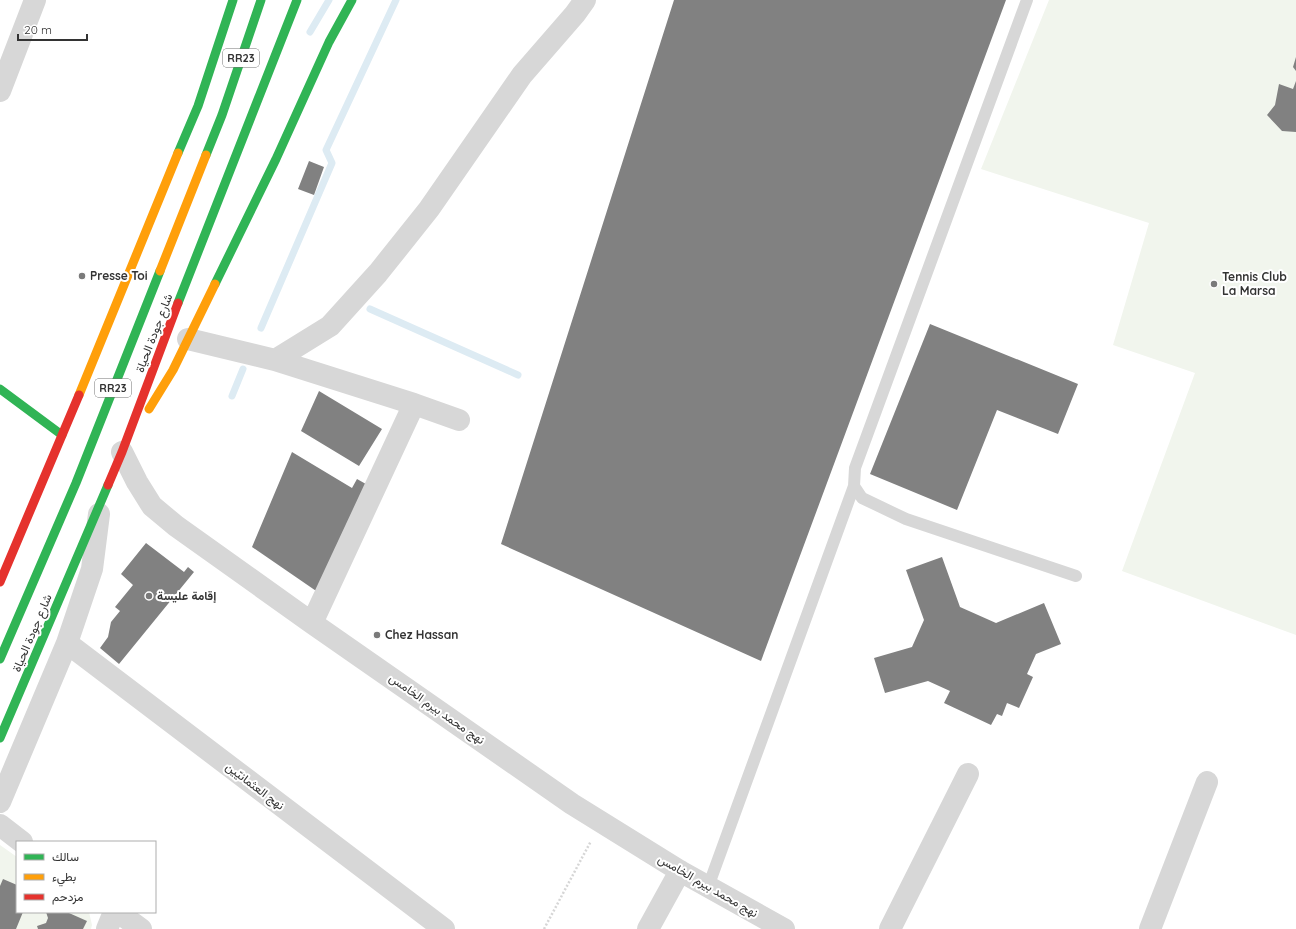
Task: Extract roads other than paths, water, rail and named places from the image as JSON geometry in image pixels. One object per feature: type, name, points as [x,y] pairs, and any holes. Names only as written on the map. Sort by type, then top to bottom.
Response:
[{"type":"main road","points":[[0,582],[198,106],[233,0]]},
{"type":"main road","name":"شارع جودة الحياة","points":[[0,659],[76,483],[222,115],[262,0]]},
{"type":"main road","name":"شارع جودة الحياة","points":[[0,738],[122,452],[193,265],[297,0]]},
{"type":"main road","points":[[122,452],[173,370],[276,158],[329,42],[352,0]]},
{"type":"main road","points":[[0,389],[62,435]]},
{"type":"street","points":[[0,91],[35,0]]},
{"type":"street","points":[[275,360],[330,326],[378,272],[429,209],[522,75],[575,14],[584,0]]},
{"type":"street","points":[[188,339],[275,360],[414,404],[459,420]]},
{"type":"street","points":[[312,623],[414,404]]},
{"type":"street","name":"نهج محمد بيرم الخامس","points":[[122,452],[137,482],[152,506],[176,526],[312,623],[572,804],[680,871],[779,928]]},
{"type":"street","points":[[0,802],[67,643],[92,569],[100,505]]},
{"type":"street","name":"نهج العثمانيّين","points":[[67,643],[444,929]]},
{"type":"street","points":[[890,929],[968,774]]},
{"type":"street","points":[[1150,929],[1207,782]]},
{"type":"street","points":[[0,826],[21,841]]},
{"type":"street","points":[[648,929],[680,871]]},
{"type":"street","points":[[107,929],[114,913]]},
{"type":"street","points":[[119,913],[141,929]]},
{"type":"lane","points":[[708,887],[854,486],[855,468],[1027,0]]},
{"type":"lane","points":[[854,486],[862,498],[906,519],[1076,576]]},
{"type":"waterway","points":[[310,32],[329,0]]},
{"type":"waterway","points":[[261,328],[332,163],[326,150],[396,0]]},
{"type":"waterway","points":[[370,309],[518,375]]},
{"type":"waterway","points":[[232,396],[243,369]]},
{"type":"place","name":"Presse Toi","points":[[82,276]]},
{"type":"place","name":"Tennis Club La Marsa","points":[[1214,284]]},
{"type":"place","name":"إقامة عليسة","points":[[149,596]]},
{"type":"place","name":"Chez Hassan","points":[[377,635]]}]
